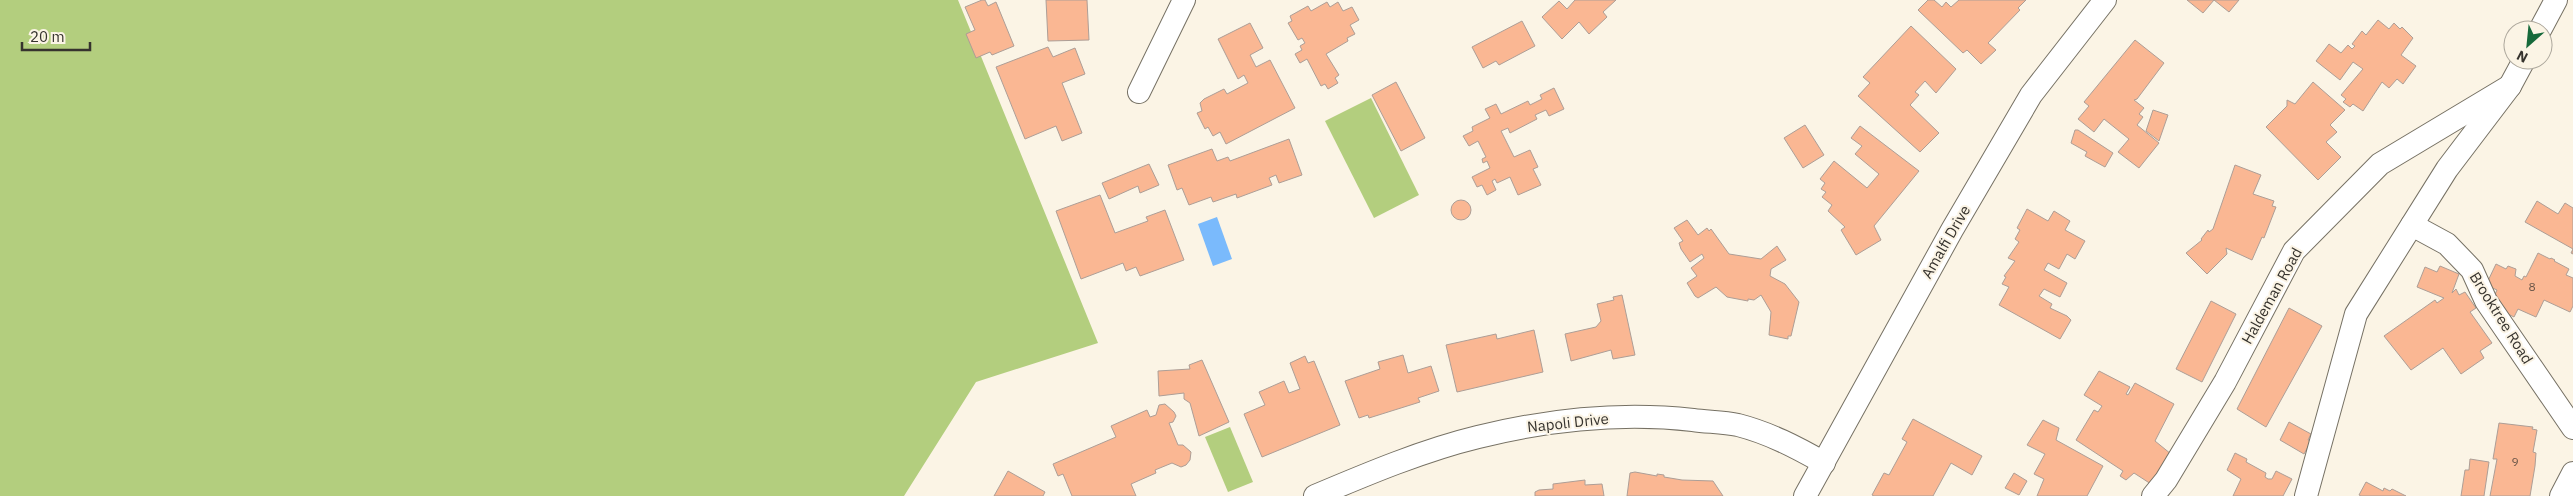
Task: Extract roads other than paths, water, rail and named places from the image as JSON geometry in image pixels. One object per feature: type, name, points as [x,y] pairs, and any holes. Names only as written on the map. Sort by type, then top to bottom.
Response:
[{"type":"street","points":[[1139,92],[1184,0]]},
{"type":"street","name":"Amalfi Drive","points":[[1805,496],[1952,230],[2031,95],[2105,0]]},
{"type":"street","points":[[2545,20],[2556,0]]},
{"type":"street","points":[[2306,496],[2356,314],[2447,169],[2510,86],[2519,70]]},
{"type":"street","name":"Haldeman Road","points":[[2153,496],[2224,382],[2294,251],[2380,164],[2510,86]]},
{"type":"street","name":"Brooktree Road","points":[[2412,225],[2447,244],[2472,270],[2486,301],[2573,428]]},
{"type":"street","name":"Napoli Drive","points":[[1315,496],[1371,472],[1478,437],[1544,424],[1610,418],[1665,417],[1737,425],[1782,440],[1824,462]]},
{"type":"street","points":[[2561,496],[2573,473]]},
{"type":"water","points":[[1217,217],[1232,259],[1213,266],[1198,224]]}]
